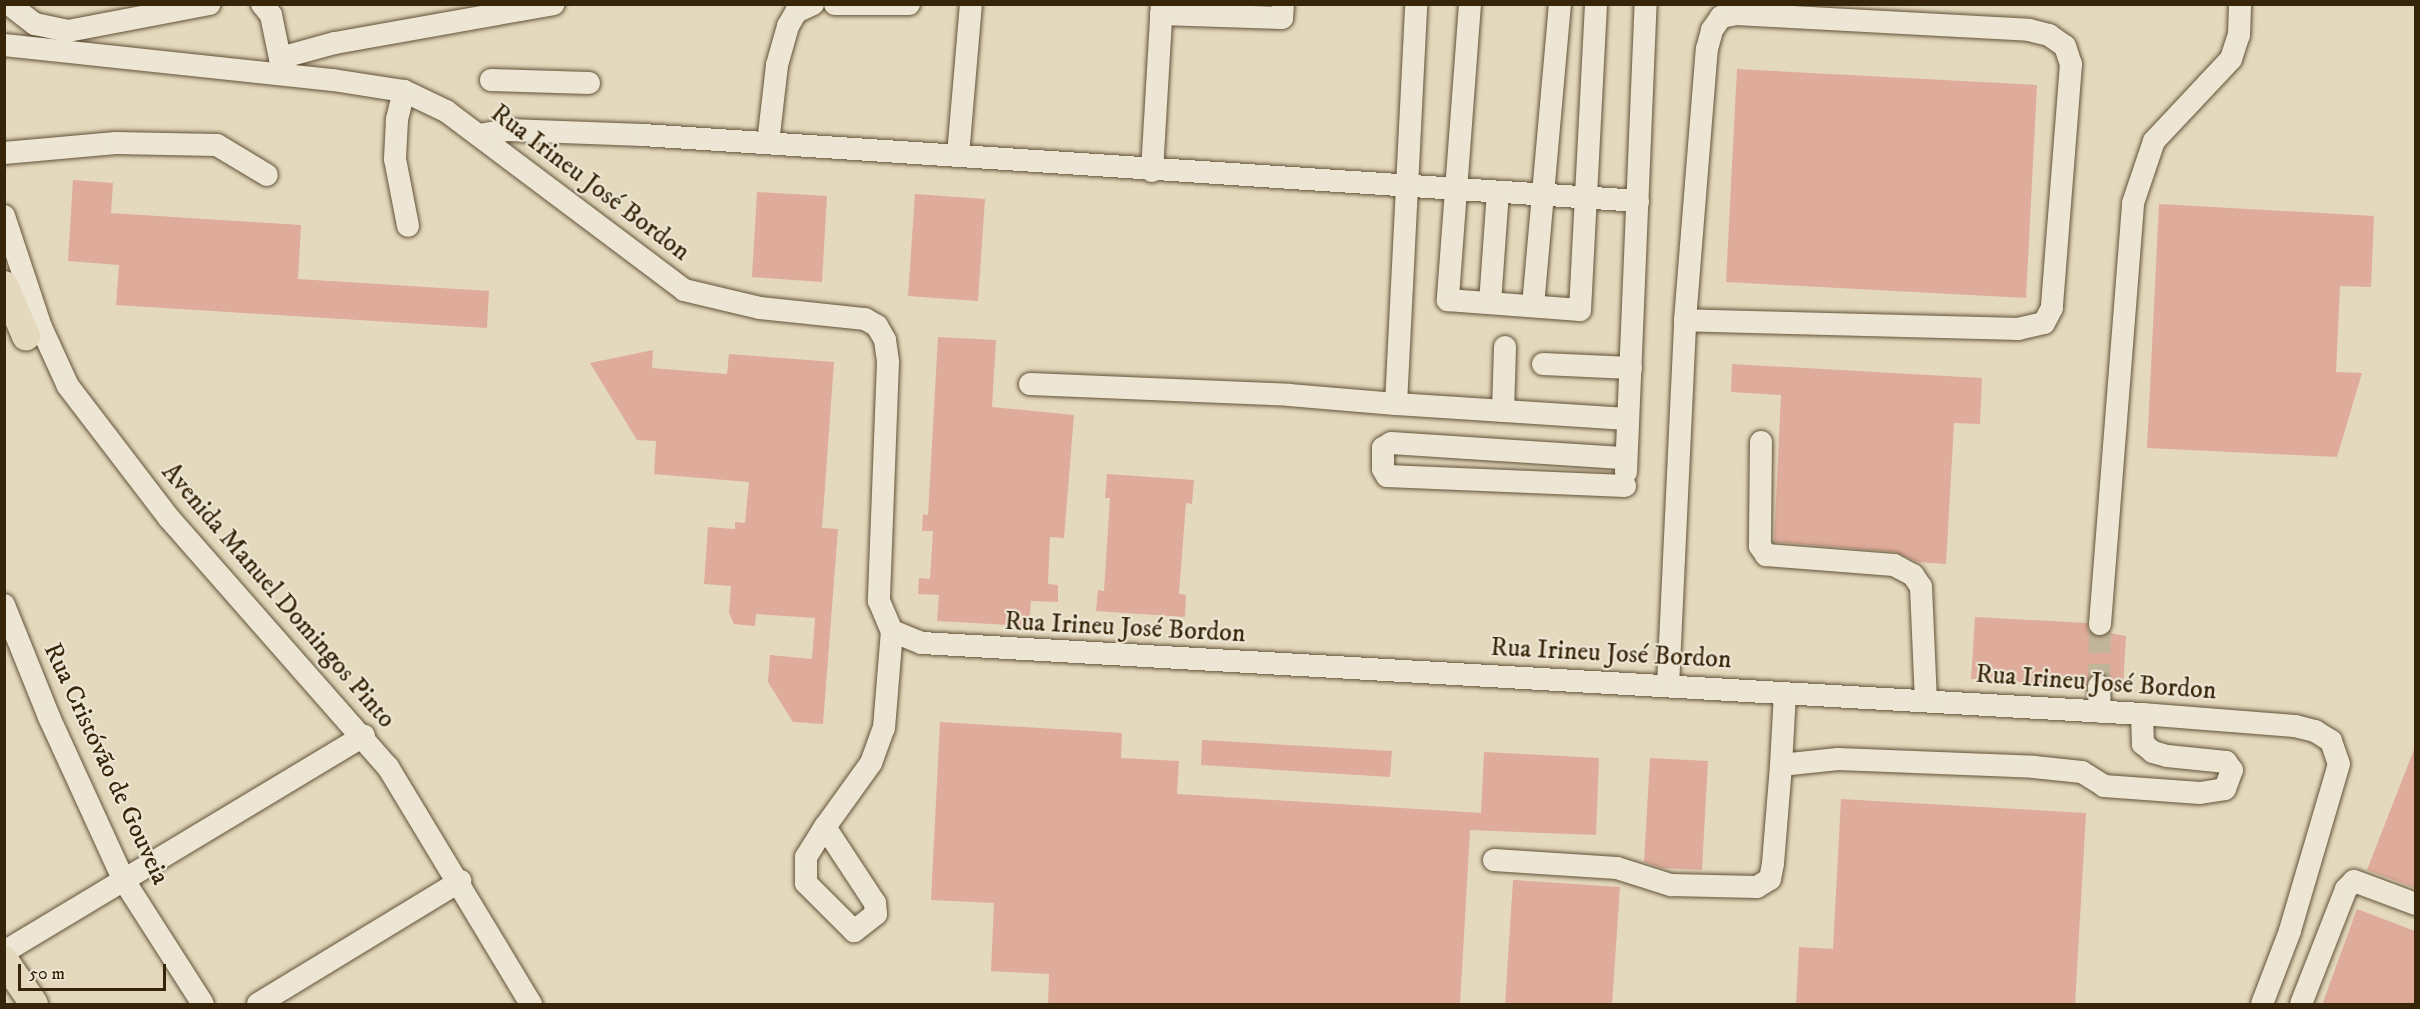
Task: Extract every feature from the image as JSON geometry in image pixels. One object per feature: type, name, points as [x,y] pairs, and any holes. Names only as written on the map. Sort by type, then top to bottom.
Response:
[{"type":"main road","points":[[4,285],[24,336]]},
{"type":"main road","points":[[4,960],[34,1005]]},
{"type":"street","points":[[9,4],[34,24],[68,30],[209,4]]},
{"type":"street","points":[[262,4],[271,15],[281,66],[335,43],[554,4]]},
{"type":"street","points":[[768,143],[776,74],[788,26],[796,12],[813,4]]},
{"type":"street","points":[[835,4],[909,4]]},
{"type":"street","points":[[958,155],[971,4]]},
{"type":"street","points":[[1152,171],[1162,9],[1282,18],[1283,4]]},
{"type":"street","points":[[1396,404],[1416,4]]},
{"type":"street","points":[[1470,4],[1458,190],[1448,300],[1580,310],[1596,4]]},
{"type":"street","points":[[1533,306],[1560,4]]},
{"type":"street","points":[[1626,458],[1391,443],[1383,448],[1383,470],[1387,476],[1625,493],[1647,4]]},
{"type":"street","points":[[2100,624],[2133,203],[2154,141],[2231,59],[2239,35],[2240,4]]},
{"type":"street","points":[[1668,686],[1685,320],[1707,49],[1712,30],[1721,17],[1736,14],[2029,30],[2049,35],[2065,46],[2071,64],[2052,308],[2044,323],[2018,330],[1685,320]]},
{"type":"street","name":"Rua Irineu José Bordon","points":[[4,45],[281,66],[404,91],[436,105],[479,135],[684,290],[760,308],[865,319],[883,333],[888,362],[878,584],[883,617],[892,631],[922,643],[968,648],[2142,714],[2295,726],[2331,741],[2339,764],[2333,789],[2290,931],[2262,1005]]},
{"type":"street","points":[[491,80],[589,83]]},
{"type":"street","points":[[404,91],[397,120],[395,159],[408,226]]},
{"type":"street","points":[[479,135],[508,130],[564,131],[958,155],[1152,171],[1458,190],[1586,195],[1638,201]]},
{"type":"street","points":[[4,153],[116,143],[217,145],[267,175]]},
{"type":"street","points":[[1490,303],[1498,192]]},
{"type":"street","name":"Avenida Manuel Domingos Pinto","points":[[4,216],[24,336],[68,386],[124,463],[364,736],[459,881],[531,1005]]},
{"type":"street","points":[[1503,411],[1505,347]]},
{"type":"street","points":[[1543,364],[1630,368]]},
{"type":"street","points":[[1030,384],[1289,395],[1628,419]]},
{"type":"street","points":[[1761,442],[1760,546],[1766,555],[1894,565],[1913,575],[1921,587],[1926,701]]},
{"type":"street","name":"Rua Cristóvão de Gouveia","points":[[4,605],[53,727],[123,879],[202,1005]]},
{"type":"street","points":[[825,827],[871,763],[884,728],[892,631]]},
{"type":"street","points":[[2099,687],[2100,712]]},
{"type":"street","points":[[1494,860],[1617,868],[1671,885],[1757,887],[1770,879],[1773,862],[1785,693]]},
{"type":"street","points":[[1781,765],[1838,759],[2034,767],[2082,772],[2104,786],[2200,793],[2225,789],[2232,770],[2226,762],[2167,756],[2153,752],[2143,744],[2142,714]]},
{"type":"street","points":[[4,952],[364,736]]},
{"type":"street","points":[[258,1005],[459,881]]},
{"type":"street","points":[[2301,1005],[2346,889],[2354,881],[2415,904]]},
{"type":"building","points":[[1737,69],[2037,85],[2026,298],[1726,282]]},
{"type":"building","points":[[73,180],[113,183],[111,213],[301,225],[298,279],[489,291],[487,328],[116,305],[119,265],[68,261]]},
{"type":"building","points":[[757,192],[827,196],[822,282],[752,277]]},
{"type":"building","points":[[915,194],[985,199],[978,301],[908,296]]},
{"type":"building","points":[[2159,204],[2374,216],[2371,287],[2340,286],[2336,372],[2362,373],[2337,457],[2147,448]]},
{"type":"building","points":[[938,337],[996,340],[992,407],[1074,415],[1064,538],[1050,537],[1048,584],[1058,585],[1058,602],[1031,601],[1029,626],[937,621],[939,595],[918,594],[919,578],[930,579],[933,531],[922,531],[923,514],[928,515]]},
{"type":"building","points":[[653,350],[652,368],[727,374],[729,354],[834,362],[822,528],[838,529],[823,724],[793,722],[768,682],[770,655],[812,659],[815,618],[756,614],[755,626],[734,624],[729,613],[731,586],[704,584],[708,527],[735,529],[735,522],[745,523],[749,482],[654,474],[656,441],[637,440],[590,363]]},
{"type":"building","points":[[1732,364],[1982,378],[1980,424],[1954,423],[1946,564],[1918,562],[1895,552],[1774,542],[1781,395],[1731,392]]},
{"type":"building","points":[[1107,474],[1194,480],[1192,504],[1186,503],[1179,594],[1186,595],[1185,617],[1096,611],[1098,590],[1104,591],[1110,498],[1105,498]]},
{"type":"building","points":[[1975,617],[2087,623],[2088,630],[2098,637],[2109,633],[2126,636],[2123,688],[2113,687],[2110,678],[2099,673],[2091,675],[2086,686],[1971,679]]},
{"type":"building","points":[[940,722],[1122,733],[1121,758],[1179,761],[1177,794],[1481,813],[1484,752],[1599,758],[1596,835],[1470,830],[1460,1005],[1048,1005],[1049,974],[991,971],[994,903],[931,900]]},
{"type":"building","points":[[1202,740],[1392,751],[1390,777],[1201,765]]},
{"type":"building","points":[[2415,747],[2415,888],[2367,870]]},
{"type":"building","points":[[1650,758],[1708,761],[1702,870],[1662,868],[1644,862]]},
{"type":"building","points":[[1841,799],[2086,813],[2075,1005],[1796,1005],[1799,947],[1833,949]]},
{"type":"building","points":[[1513,880],[1620,887],[1612,1005],[1505,1005]]},
{"type":"building","points":[[2357,909],[2415,931],[2415,1005],[2322,1005]]},
{"type":"tunnel","points":[[2099,686],[2100,624]]}]
